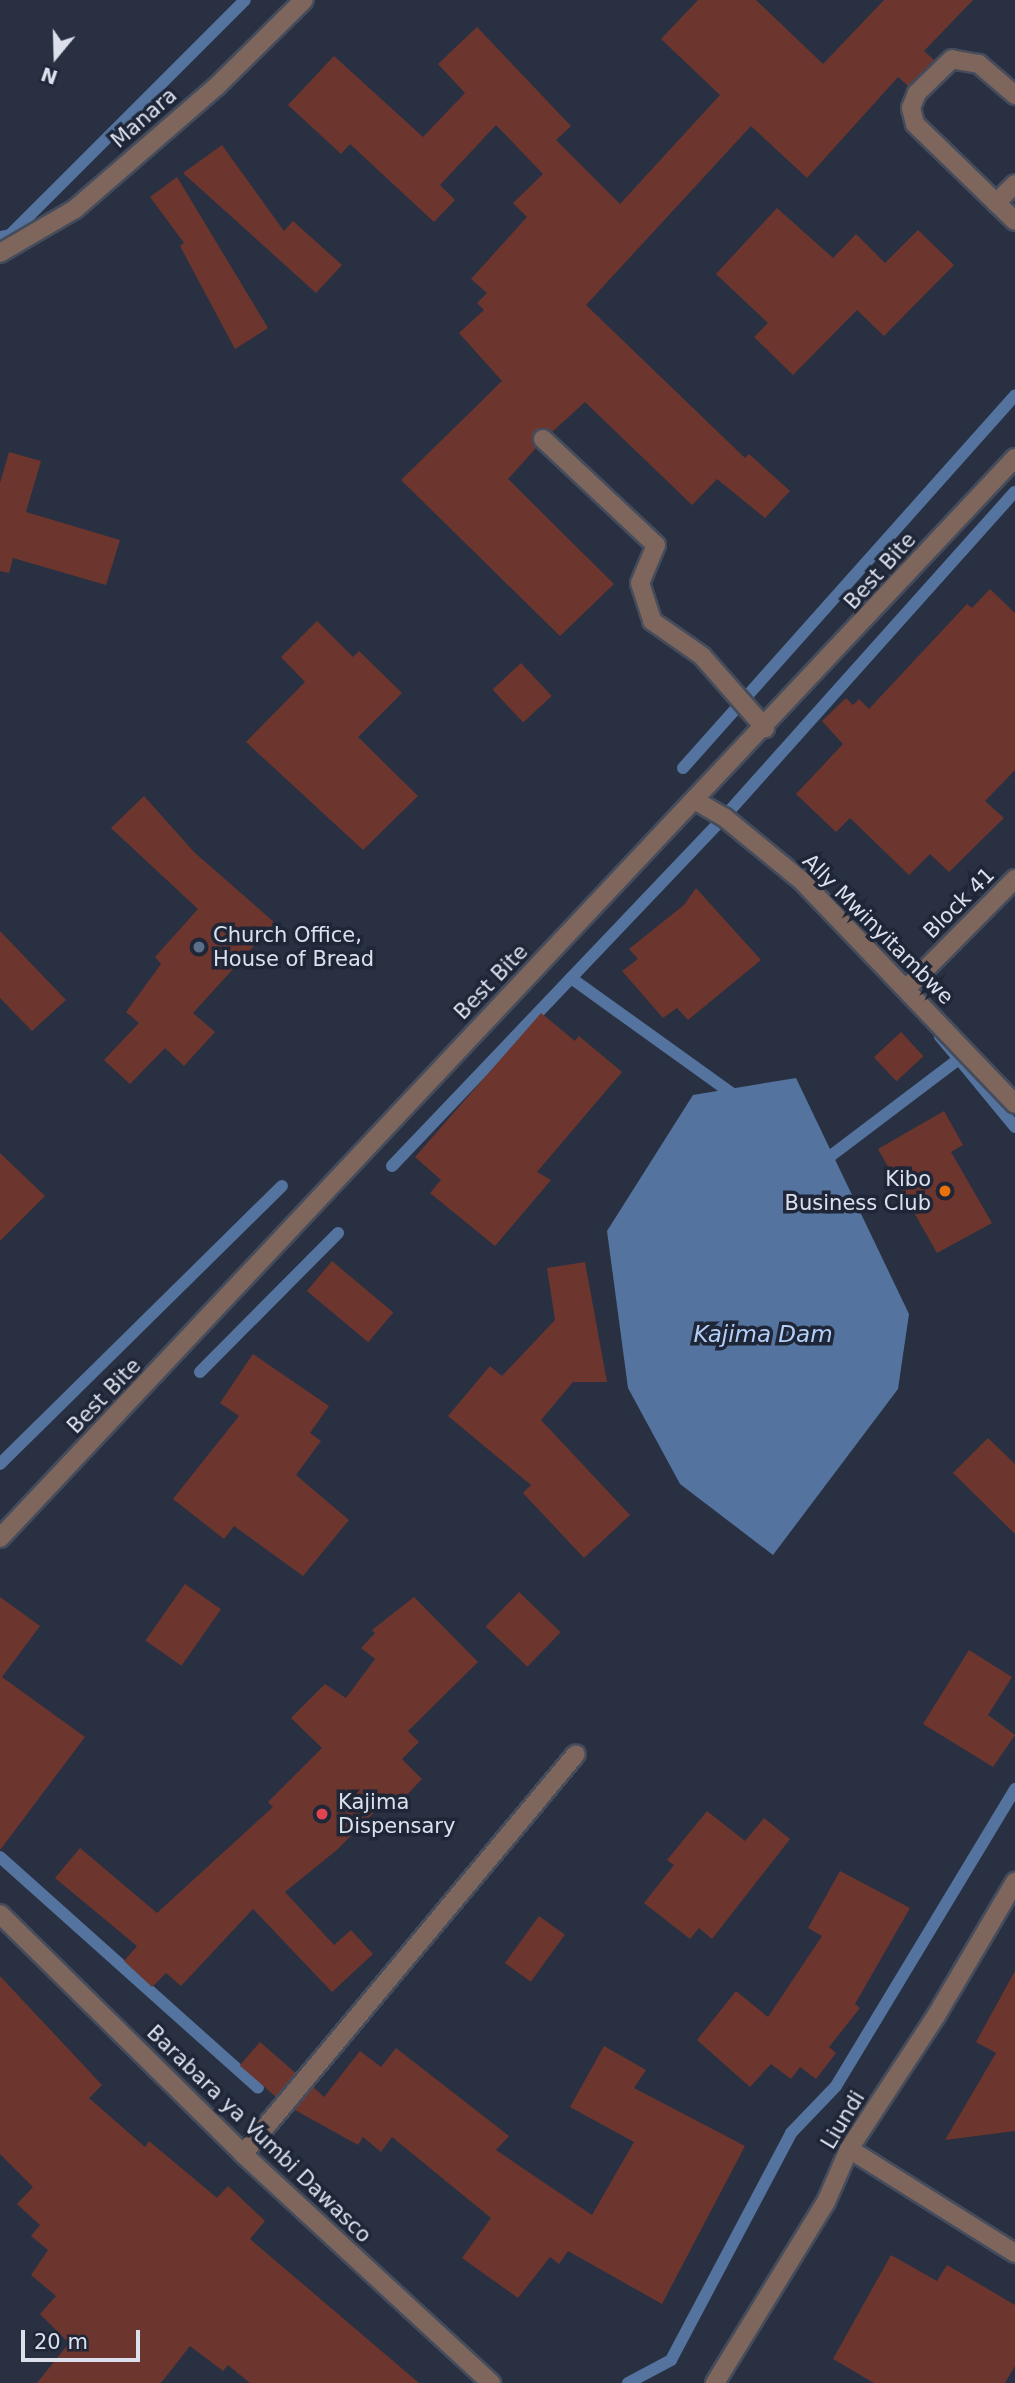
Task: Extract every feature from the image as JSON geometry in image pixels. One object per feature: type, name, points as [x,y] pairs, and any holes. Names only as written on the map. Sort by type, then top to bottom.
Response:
[{"type":"street","name":"Manara","points":[[0,253],[75,209],[217,86],[304,0]]},
{"type":"street","points":[[1015,95],[979,64],[953,59],[930,77],[911,108],[915,124],[1015,221]]},
{"type":"street","points":[[996,203],[1015,184]]},
{"type":"street","points":[[543,439],[656,545],[640,583],[652,621],[702,656],[765,728]]},
{"type":"street","name":"Best Bite","points":[[0,1538],[765,728],[1015,458]]},
{"type":"street","name":"Ally Mwinyitambwe","points":[[696,801],[723,817],[802,881],[1015,1104]]},
{"type":"street","name":"Block 41","points":[[906,989],[1015,880]]},
{"type":"street","points":[[243,2154],[576,1754]]},
{"type":"street","name":"Liundi","points":[[715,2383],[826,2203],[849,2149],[936,2016],[1015,1882]]},
{"type":"street","name":"Barabara ya Vumbi Dawasco","points":[[0,1914],[243,2154],[491,2383]]},
{"type":"street","points":[[849,2149],[1015,2253]]},
{"type":"water","name":"Kajima Dam","points":[[796,1078],[909,1314],[898,1389],[773,1555],[680,1484],[628,1388],[607,1231],[693,1095]]},
{"type":"building","points":[[698,0],[756,0],[823,64],[884,0],[973,0],[924,51],[934,60],[908,86],[898,77],[807,178],[751,126],[586,305],[745,458],[749,454],[790,491],[765,518],[717,479],[692,505],[585,402],[552,432],[545,428],[535,431],[532,442],[536,448],[508,479],[614,584],[560,636],[401,480],[502,381],[459,333],[484,310],[477,303],[487,293],[471,279],[527,217],[513,203],[543,174],[496,125],[440,185],[455,200],[434,222],[350,144],[341,154],[288,105],[334,56],[423,137],[465,93],[438,64],[477,27],[571,126],[556,140],[620,204],[720,95],[661,39]]},
{"type":"building","points":[[222,145],[284,231],[293,221],[342,265],[316,293],[183,173]]},
{"type":"building","points":[[177,177],[268,328],[235,349],[180,246],[184,243],[150,197]]},
{"type":"building","points":[[777,208],[833,258],[856,234],[885,263],[918,230],[954,265],[884,336],[857,310],[793,375],[754,337],[768,323],[716,274]]},
{"type":"building","points":[[9,452],[41,461],[26,512],[120,540],[106,585],[13,558],[9,573],[0,571],[0,483]]},
{"type":"building","points":[[990,589],[1015,613],[1015,770],[985,801],[1004,818],[949,872],[930,854],[909,875],[850,818],[836,832],[796,794],[843,744],[822,721],[846,698],[853,705],[859,699],[869,709],[967,604],[972,608]]},
{"type":"building","points":[[317,621],[353,657],[359,651],[402,693],[358,737],[418,796],[363,850],[246,742],[305,682],[281,657]]},
{"type":"building","points":[[521,663],[552,696],[523,723],[492,690]]},
{"type":"building","points":[[144,796],[194,852],[275,923],[193,1013],[215,1032],[184,1066],[165,1048],[130,1084],[104,1060],[139,1023],[126,1012],[161,964],[155,957],[198,909],[111,828]]},
{"type":"building","points":[[696,888],[761,960],[688,1020],[677,1008],[663,1018],[622,971],[638,959],[629,949],[684,905]]},
{"type":"building","points":[[0,931],[66,1000],[32,1031],[0,998]]},
{"type":"building","points":[[541,1013],[575,1041],[579,1036],[622,1072],[537,1172],[551,1180],[495,1246],[430,1193],[441,1180],[415,1157]]},
{"type":"building","points":[[901,1032],[924,1056],[896,1081],[874,1057]]},
{"type":"building","points":[[944,1111],[963,1145],[951,1152],[992,1223],[937,1253],[878,1149]]},
{"type":"building","points":[[0,1153],[45,1196],[0,1241]]},
{"type":"building","points":[[332,1261],[393,1312],[368,1342],[307,1291]]},
{"type":"building","points":[[585,1262],[607,1382],[573,1382],[541,1420],[630,1515],[584,1558],[523,1493],[531,1485],[448,1416],[490,1366],[502,1376],[555,1320],[547,1268]]},
{"type":"building","points":[[253,1354],[329,1406],[310,1433],[321,1441],[296,1475],[349,1520],[303,1576],[234,1526],[224,1539],[173,1499],[239,1416],[220,1403]]},
{"type":"building","points":[[988,1438],[1015,1464],[1015,1534],[953,1473]]},
{"type":"building","points":[[185,1584],[221,1609],[181,1666],[145,1641]]},
{"type":"building","points":[[519,1592],[561,1632],[527,1667],[486,1627]]},
{"type":"building","points":[[0,1597],[40,1626],[2,1677],[85,1737],[0,1850]]},
{"type":"building","points":[[414,1597],[478,1662],[408,1731],[419,1742],[402,1759],[422,1779],[400,1802],[392,1794],[338,1849],[285,1892],[334,1945],[351,1930],[373,1954],[332,1992],[253,1909],[181,1986],[166,1973],[152,1987],[124,1961],[137,1946],[55,1878],[80,1848],[157,1913],[273,1807],[268,1802],[322,1748],[291,1718],[325,1684],[346,1698],[375,1659],[361,1648],[375,1633],[372,1630]]},
{"type":"building","points":[[969,1650],[1012,1677],[988,1715],[1015,1735],[993,1767],[923,1724]]},
{"type":"building","points":[[707,1811],[745,1841],[764,1818],[790,1839],[712,1939],[699,1928],[690,1939],[644,1903],[674,1865],[667,1860]]},
{"type":"building","points":[[840,1871],[910,1908],[855,2004],[860,2008],[829,2047],[836,2053],[816,2079],[800,2067],[791,2079],[771,2064],[750,2087],[697,2040],[736,1991],[768,2017],[822,1936],[808,1928]]},
{"type":"building","points":[[539,1916],[565,1935],[531,1982],[505,1963]]},
{"type":"building","points":[[1015,1971],[1015,2131],[945,2140],[996,2053],[976,2042]]},
{"type":"building","points":[[0,1976],[102,2085],[89,2098],[145,2147],[149,2141],[217,2198],[228,2186],[265,2221],[250,2239],[419,2383],[250,2383],[228,2365],[223,2371],[190,2346],[161,2383],[37,2383],[69,2343],[40,2314],[56,2296],[31,2275],[48,2250],[31,2236],[40,2225],[17,2204],[33,2187],[0,2154]]},
{"type":"building","points":[[260,2042],[296,2073],[276,2097],[240,2065]]},
{"type":"building","points":[[604,2046],[646,2070],[634,2088],[745,2146],[662,2304],[568,2251],[559,2264],[550,2257],[518,2298],[462,2258],[491,2218],[392,2137],[381,2152],[363,2137],[358,2145],[295,2110],[313,2087],[324,2097],[360,2051],[381,2067],[396,2048],[509,2136],[496,2150],[592,2215],[634,2142],[570,2107]]},
{"type":"building","points":[[891,2255],[937,2281],[947,2265],[1015,2305],[1015,2366],[1005,2383],[874,2383],[833,2359]]},
{"type":"waterway","points":[[0,237],[10,235],[245,0]]},
{"type":"waterway","points":[[683,768],[1015,396]]},
{"type":"waterway","points":[[392,1166],[724,817],[1015,492]]},
{"type":"waterway","points":[[571,978],[738,1098]]},
{"type":"waterway","points":[[818,1156],[824,1161],[959,1059],[940,1036]]},
{"type":"waterway","points":[[959,1059],[1015,1127]]},
{"type":"waterway","points":[[0,1464],[282,1186]]},
{"type":"waterway","points":[[200,1372],[338,1233]]},
{"type":"waterway","points":[[628,2383],[671,2360],[791,2133],[836,2086],[1015,1789]]},
{"type":"waterway","points":[[0,1857],[258,2088]]},
{"type":"place","name":"Church Office, House of Bread","points":[[199,947]]},
{"type":"place","name":"Kibo Business Club","points":[[945,1191]]},
{"type":"place","name":"Kajima Dispensary","points":[[322,1814]]}]
